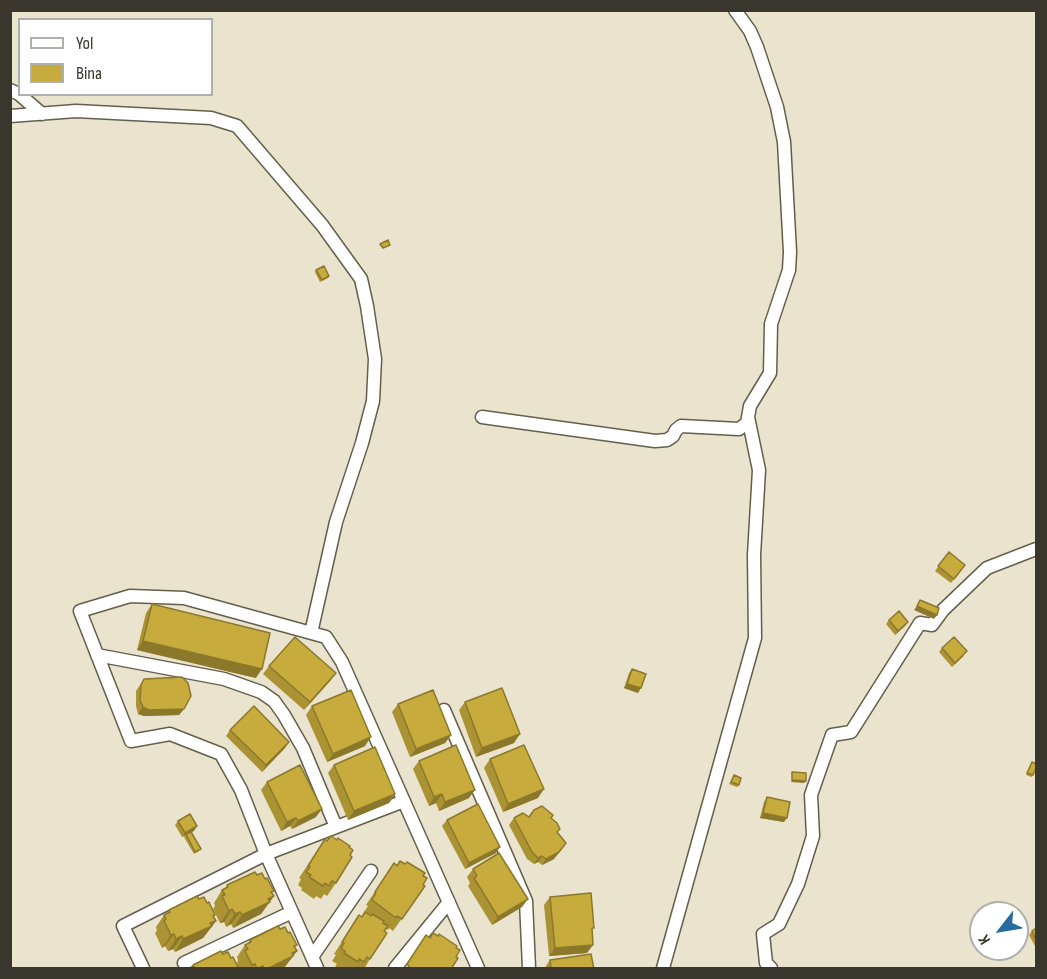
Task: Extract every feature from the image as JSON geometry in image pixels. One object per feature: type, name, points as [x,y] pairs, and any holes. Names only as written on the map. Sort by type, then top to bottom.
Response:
[{"type":"street","points":[[482,417],[655,441],[667,440],[681,426],[739,429],[743,427],[750,406],[770,373],[771,324],[789,270],[790,252],[784,142],[777,107],[757,47],[750,31],[735,10]]},
{"type":"street","points":[[21,96],[42,114]]},
{"type":"street","points":[[10,116],[76,111],[211,118],[237,126],[322,225],[361,279],[368,306],[375,359],[374,401],[336,522],[311,633]]},
{"type":"street","points":[[663,969],[755,638],[754,555],[759,470],[748,416]]},
{"type":"street","points":[[771,969],[766,963],[763,934],[778,924],[798,884],[813,836],[811,795],[832,735],[851,732],[920,623],[932,625],[943,610],[987,568],[1036,549]]},
{"type":"street","points":[[315,966],[241,790],[221,754],[170,734],[131,741],[80,611],[130,596],[184,598],[326,637],[342,662],[478,969]]},
{"type":"street","points":[[97,655],[224,679],[261,692],[274,701],[303,748],[336,827]]},
{"type":"street","points":[[444,710],[526,901],[529,969]]},
{"type":"street","points":[[142,969],[123,926],[266,854],[404,801]]},
{"type":"street","points":[[315,966],[371,872]]},
{"type":"street","points":[[395,969],[449,902]]},
{"type":"street","points":[[184,963],[292,912]]},
{"type":"building","points":[[388,240],[390,245],[383,248],[380,244]]},
{"type":"building","points":[[324,266],[329,276],[322,280],[316,270]]},
{"type":"building","points":[[949,552],[965,565],[954,579],[938,566]]},
{"type":"building","points":[[920,600],[939,608],[937,615],[917,606]]},
{"type":"building","points":[[152,604],[270,633],[262,669],[143,641]]},
{"type":"building","points":[[899,611],[908,622],[898,631],[889,620]]},
{"type":"building","points":[[295,637],[336,673],[310,702],[269,666]]},
{"type":"building","points":[[954,637],[967,651],[955,663],[942,648]]},
{"type":"building","points":[[632,669],[646,674],[641,688],[627,684]]},
{"type":"building","points":[[182,677],[188,683],[191,696],[184,709],[149,710],[143,707],[140,700],[141,685],[144,679]]},
{"type":"building","points":[[502,688],[520,734],[482,748],[465,702]]},
{"type":"building","points":[[351,690],[371,737],[333,754],[312,706]]},
{"type":"building","points":[[433,690],[451,735],[416,749],[398,704]]},
{"type":"building","points":[[254,706],[289,742],[266,765],[230,730]]},
{"type":"building","points":[[456,745],[475,790],[445,802],[442,794],[434,797],[419,761]]},
{"type":"building","points":[[524,745],[544,789],[508,804],[490,759]]},
{"type":"building","points":[[375,747],[395,794],[354,811],[334,765]]},
{"type":"building","points":[[1032,762],[1036,764],[1033,775],[1027,773]]},
{"type":"building","points":[[300,765],[322,809],[298,821],[296,818],[287,822],[267,782]]},
{"type":"building","points":[[792,772],[806,773],[806,781],[792,780]]},
{"type":"building","points":[[734,775],[741,778],[739,785],[731,782]]},
{"type":"building","points":[[767,797],[790,802],[787,818],[763,813]]},
{"type":"building","points":[[478,804],[500,847],[469,863],[447,820]]},
{"type":"building","points":[[542,806],[553,815],[551,818],[560,829],[557,832],[566,843],[559,852],[546,859],[542,856],[538,858],[532,852],[514,818],[523,813],[529,817],[534,810]]},
{"type":"building","points":[[190,814],[197,826],[185,833],[178,821]]},
{"type":"building","points":[[191,832],[201,849],[195,852],[186,834]]},
{"type":"building","points":[[331,836],[350,846],[353,850],[350,855],[352,857],[336,883],[332,881],[329,886],[325,883],[323,886],[309,877],[311,875],[306,872],[325,839],[327,841]]},
{"type":"building","points":[[499,853],[528,899],[498,917],[474,878],[477,876],[473,869]]},
{"type":"building","points":[[400,861],[405,864],[407,862],[425,873],[423,876],[427,878],[423,885],[425,886],[402,919],[397,916],[396,918],[372,900],[394,863],[397,866]]},
{"type":"building","points":[[255,872],[257,875],[262,873],[265,879],[267,878],[274,891],[271,892],[274,896],[268,899],[270,902],[242,915],[240,912],[235,914],[232,909],[229,911],[222,896],[225,895],[222,890],[228,887],[227,885]]},
{"type":"building","points":[[591,893],[593,945],[555,948],[550,897]]},
{"type":"building","points":[[197,896],[199,899],[204,897],[207,903],[209,902],[216,921],[210,923],[212,926],[183,939],[182,936],[176,939],[174,934],[171,935],[164,921],[166,919],[164,915],[170,912],[169,910]]},
{"type":"building","points":[[365,912],[384,921],[383,923],[388,926],[384,931],[387,933],[370,959],[367,957],[364,962],[359,959],[358,962],[344,953],[345,951],[341,948],[344,943],[342,942],[359,915],[362,917]]},
{"type":"building","points":[[278,926],[280,929],[285,927],[288,933],[290,932],[297,945],[294,946],[297,951],[292,953],[293,956],[267,969],[263,966],[257,969],[255,964],[252,965],[245,951],[248,949],[245,945],[251,942],[250,940]]},
{"type":"building","points":[[1036,928],[1036,940],[1032,931]]},
{"type":"building","points":[[433,933],[438,936],[439,934],[460,950],[451,969],[407,969],[409,966],[407,964],[426,935],[430,938]]},
{"type":"building","points":[[221,951],[223,954],[228,952],[231,958],[233,957],[239,969],[190,969],[194,967],[193,965]]},
{"type":"building","points":[[591,954],[594,969],[551,969],[550,960]]}]
